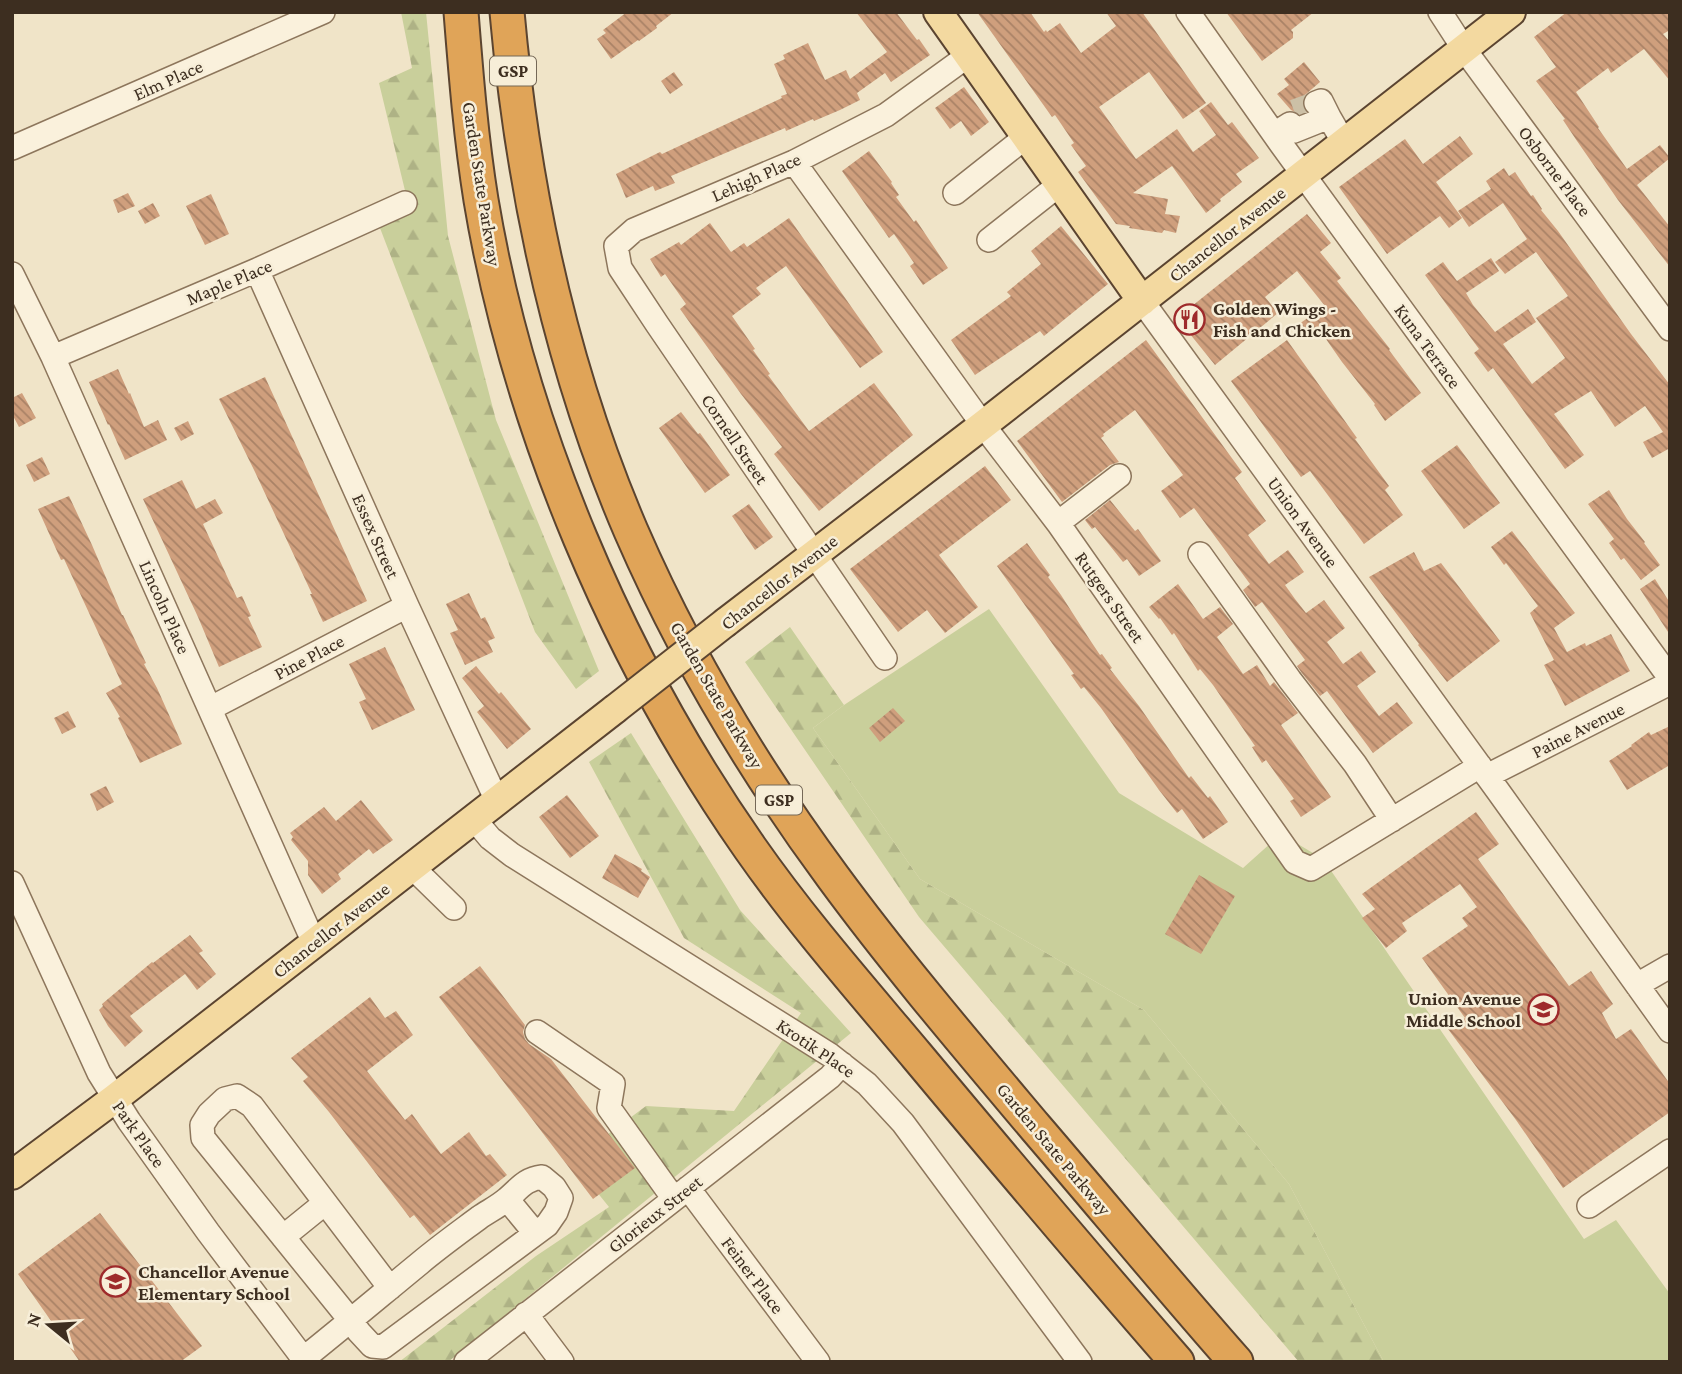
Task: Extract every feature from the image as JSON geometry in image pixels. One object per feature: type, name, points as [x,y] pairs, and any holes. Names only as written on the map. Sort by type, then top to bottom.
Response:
[{"type":"highway","name":"Garden State Parkway","points":[[461,12],[472,138],[482,202],[510,330],[528,392],[572,516],[618,622],[655,693],[720,803],[785,895],[955,1102],[1177,1362]]},
{"type":"highway","name":"Garden State Parkway","points":[[507,12],[525,166],[537,230],[568,352],[607,471],[632,532],[692,655],[764,777],[863,917],[953,1030],[1236,1362]]},
{"type":"main road","name":"Union Avenue","points":[[938,12],[1142,301]]},
{"type":"main road","name":"Chancellor Avenue","points":[[12,1175],[114,1099],[983,425],[1511,12]]},
{"type":"street","name":"Elm Place","points":[[12,148],[323,12]]},
{"type":"street","name":"Kuna Terrace","points":[[1188,12],[1286,123],[1304,174],[1670,681]]},
{"type":"street","name":"Osborne Place","points":[[1440,12],[1464,49],[1670,329]]},
{"type":"street","name":"Lehigh Place","points":[[657,324],[620,268],[616,246],[634,230],[794,162],[886,115],[969,55]]},
{"type":"street","points":[[1286,123],[1294,131],[1322,110],[1344,143]]},
{"type":"street","points":[[955,193],[1027,136]]},
{"type":"street","name":"Rutgers Street","points":[[794,162],[983,425],[1058,523],[1295,862],[1311,869],[1392,820],[1483,771]]},
{"type":"street","points":[[989,240],[1060,184]]},
{"type":"street","name":"Maple Place","points":[[53,357],[405,203]]},
{"type":"street","name":"Essex Street","points":[[257,270],[497,801]]},
{"type":"street","name":"Lincoln Place","points":[[12,274],[53,357],[314,943]]},
{"type":"street","name":"Union Avenue","points":[[1142,301],[1670,1031]]},
{"type":"street","name":"Cornell Street","points":[[657,324],[885,658]]},
{"type":"street","points":[[1058,523],[1119,476]]},
{"type":"street","points":[[1200,554],[1290,680],[1355,764],[1392,820]]},
{"type":"street","name":"Pine Place","points":[[211,708],[407,606]]},
{"type":"street","name":"Paine Avenue","points":[[1483,771],[1670,681]]},
{"type":"street","name":"Krotik Place","points":[[474,819],[490,838],[512,855],[842,1064],[879,1095],[903,1123],[1080,1362]]},
{"type":"street","points":[[412,867],[454,908]]},
{"type":"street","name":"Park Place","points":[[12,883],[99,1073],[114,1099],[304,1360]]},
{"type":"street","points":[[1637,985],[1670,966]]},
{"type":"street","name":"Feiner Place","points":[[537,1031],[612,1084],[609,1108],[818,1362]]},
{"type":"street","name":"Glorieux Street","points":[[466,1362],[830,1077],[842,1064]]},
{"type":"street","points":[[304,1360],[351,1321],[390,1288],[430,1255],[507,1199],[524,1183],[542,1177],[554,1186],[561,1198],[547,1225],[383,1347],[372,1346],[359,1332],[351,1321],[203,1138],[202,1125],[225,1099],[237,1096],[252,1106],[390,1288]]},
{"type":"street","points":[[1589,1206],[1670,1151]]},
{"type":"street","points":[[507,1199],[536,1233]]},
{"type":"street","points":[[283,1237],[325,1203]]},
{"type":"street","points":[[526,1314],[562,1362]]},
{"type":"green space","points":[[401,12],[426,12],[448,236],[496,420],[599,671],[576,689],[535,632],[375,215],[408,203],[379,83],[412,68]]},
{"type":"green space","points":[[989,609],[1119,793],[1243,868],[1281,834],[1323,859],[1584,1239],[1616,1220],[1670,1294],[1670,1362],[1384,1362],[1289,1184],[1144,1010],[920,879],[813,728]]},
{"type":"green space","points":[[790,627],[844,705],[813,728],[920,879],[1144,1010],[1289,1184],[1384,1362],[1299,1362],[919,917],[745,662]]},
{"type":"green space","points":[[631,733],[740,910],[851,1033],[448,1362],[399,1362],[536,1256],[609,1207],[572,1161],[646,1106],[734,1111],[801,1013],[684,938],[589,762]]},
{"type":"building","points":[[627,12],[674,12],[656,26],[657,28],[611,59],[597,39],[606,33],[603,30]]},
{"type":"building","points":[[856,12],[896,12],[930,55],[891,82],[885,73],[857,93],[860,100],[840,110],[786,131],[785,128],[671,176],[675,183],[655,191],[653,186],[626,198],[616,174],[787,94],[774,64],[785,59],[783,55],[808,43],[825,80],[846,70],[850,79],[887,52]]},
{"type":"building","points":[[977,12],[1030,12],[1044,32],[1060,23],[1081,53],[1116,26],[1106,12],[1142,12],[1206,103],[1183,119],[1149,72],[1099,107],[1136,159],[1177,129],[1193,152],[1216,135],[1199,111],[1211,102],[1228,125],[1232,122],[1259,158],[1236,174],[1242,182],[1206,213],[1172,166],[1133,193],[1168,199],[1165,214],[1180,216],[1176,233],[1116,224],[1078,172],[1086,166],[1071,145],[1074,143],[1055,115],[1052,117]]},
{"type":"building","points":[[1226,12],[1314,12],[1291,30],[1293,38],[1262,61]]},
{"type":"building","points":[[1567,12],[1670,12],[1670,30],[1663,34],[1670,42],[1670,81],[1644,49],[1611,73],[1608,68],[1576,92],[1627,169],[1660,145],[1670,158],[1637,185],[1670,227],[1670,267],[1618,200],[1563,120],[1565,119],[1536,81],[1556,67],[1534,37]]},
{"type":"building","points":[[1304,62],[1320,82],[1305,95],[1302,102],[1305,111],[1299,114],[1291,110],[1277,94],[1289,85],[1284,79]]},
{"type":"building","points":[[674,72],[683,85],[670,94],[661,81]]},
{"type":"building","points":[[964,87],[989,122],[971,136],[961,121],[950,129],[935,108]]},
{"type":"building","points":[[1460,136],[1473,154],[1436,182],[1462,218],[1449,228],[1440,216],[1387,254],[1339,187],[1405,139],[1423,164]]},
{"type":"building","points":[[869,151],[892,182],[899,195],[896,197],[914,222],[916,220],[948,268],[923,285],[910,266],[914,263],[894,234],[889,238],[842,171]]},
{"type":"building","points":[[1504,168],[1509,176],[1515,172],[1531,196],[1533,195],[1541,210],[1670,385],[1670,448],[1652,458],[1643,442],[1663,432],[1645,406],[1615,427],[1591,391],[1554,414],[1584,455],[1565,469],[1493,368],[1488,372],[1474,353],[1479,349],[1425,275],[1443,262],[1457,281],[1491,258],[1499,271],[1466,293],[1473,305],[1495,332],[1528,309],[1536,322],[1503,344],[1532,384],[1565,358],[1536,318],[1568,296],[1536,252],[1505,274],[1495,262],[1527,239],[1503,203],[1469,227],[1458,211],[1491,189],[1486,181]]},
{"type":"building","points":[[128,193],[135,206],[118,213],[113,200]]},
{"type":"building","points":[[211,194],[229,234],[205,245],[186,206]]},
{"type":"building","points":[[153,203],[160,216],[145,224],[138,211]]},
{"type":"building","points":[[1307,214],[1331,243],[1320,252],[1341,278],[1337,281],[1421,393],[1385,421],[1319,329],[1308,337],[1299,324],[1325,306],[1297,271],[1265,297],[1278,313],[1215,365],[1177,318]]},
{"type":"building","points":[[789,218],[883,352],[860,368],[786,266],[756,288],[761,294],[732,316],[755,349],[753,350],[770,374],[768,375],[809,431],[874,383],[913,435],[819,511],[774,454],[782,447],[680,309],[686,304],[665,274],[661,277],[650,259],[679,242],[681,245],[710,223],[731,252],[744,243],[747,247]]},
{"type":"building","points":[[1061,226],[1108,284],[1044,336],[1040,331],[975,375],[951,340],[1011,296],[1007,292],[1041,264],[1031,251]]},
{"type":"building","points":[[1146,340],[1242,472],[1235,478],[1266,521],[1248,535],[1269,564],[1288,550],[1304,572],[1285,585],[1295,599],[1306,613],[1324,600],[1345,628],[1327,642],[1343,664],[1361,651],[1376,672],[1357,686],[1379,716],[1397,702],[1413,723],[1373,753],[1327,691],[1320,696],[1301,672],[1297,666],[1305,660],[1262,602],[1255,607],[1243,590],[1250,584],[1194,508],[1180,518],[1161,491],[1183,475],[1135,410],[1101,438],[1119,462],[1110,465],[1062,502],[1017,441]]},
{"type":"building","points":[[1287,340],[1389,486],[1385,490],[1403,515],[1364,544],[1310,471],[1301,477],[1231,381]]},
{"type":"building","points":[[118,369],[144,427],[158,420],[167,440],[125,460],[89,382]]},
{"type":"building","points":[[265,377],[367,601],[323,622],[219,399]]},
{"type":"building","points":[[22,393],[36,418],[19,427],[12,414],[12,398]]},
{"type":"building","points":[[681,412],[698,434],[700,433],[730,475],[705,493],[659,428]]},
{"type":"building","points":[[188,421],[194,434],[181,441],[174,428]]},
{"type":"building","points":[[1457,445],[1500,503],[1464,529],[1421,471]]},
{"type":"building","points":[[42,457],[50,474],[34,482],[26,465]]},
{"type":"building","points":[[985,466],[1011,500],[939,555],[978,607],[945,633],[927,610],[898,632],[850,569]]},
{"type":"building","points":[[182,480],[196,509],[215,499],[223,513],[203,524],[237,598],[242,596],[262,647],[219,667],[143,499]]},
{"type":"building","points":[[1609,490],[1660,565],[1641,580],[1609,543],[1614,539],[1588,504]]},
{"type":"building","points":[[69,496],[182,744],[140,763],[118,718],[120,717],[106,693],[122,684],[38,509]]},
{"type":"building","points":[[1110,500],[1135,531],[1138,529],[1161,561],[1139,576],[1127,559],[1123,562],[1095,527],[1092,529],[1085,520]]},
{"type":"building","points":[[749,504],[773,537],[755,550],[732,516]]},
{"type":"building","points":[[1512,531],[1575,613],[1554,628],[1567,652],[1611,634],[1630,671],[1565,706],[1544,665],[1554,660],[1530,613],[1538,606],[1491,547]]},
{"type":"building","points":[[1027,543],[1100,655],[1102,654],[1112,668],[1110,669],[1189,778],[1191,776],[1208,798],[1210,796],[1228,822],[1203,839],[1182,809],[1177,813],[1101,708],[1084,687],[1081,689],[1071,675],[1074,674],[997,566]]},
{"type":"building","points":[[1414,552],[1424,571],[1441,563],[1500,641],[1447,682],[1369,577]]},
{"type":"building","points":[[1655,579],[1670,603],[1670,635],[1640,589]]},
{"type":"building","points":[[1178,584],[1203,619],[1220,607],[1233,624],[1217,637],[1243,674],[1257,665],[1270,686],[1274,682],[1298,713],[1281,725],[1331,797],[1301,817],[1290,801],[1294,799],[1266,760],[1262,763],[1252,747],[1255,746],[1213,685],[1200,669],[1198,671],[1174,633],[1172,635],[1149,607]]},
{"type":"building","points":[[469,593],[481,619],[485,617],[495,638],[488,641],[493,652],[465,665],[450,633],[458,630],[446,604]]},
{"type":"building","points":[[385,647],[415,710],[372,730],[359,702],[366,699],[349,664]]},
{"type":"building","points":[[476,666],[531,729],[507,749],[477,712],[484,706],[462,678]]},
{"type":"building","points":[[893,708],[905,721],[880,742],[869,728]]},
{"type":"building","points":[[68,711],[76,727],[62,734],[54,718]]},
{"type":"building","points":[[1670,726],[1670,765],[1627,790],[1609,761],[1649,732],[1651,735]]},
{"type":"building","points":[[106,786],[114,802],[97,811],[90,794]]},
{"type":"building","points":[[567,795],[599,836],[570,858],[539,817]]},
{"type":"building","points":[[361,800],[393,840],[373,854],[369,849],[338,874],[341,879],[322,894],[308,875],[308,861],[291,840],[293,837],[290,833],[324,807],[336,821]]},
{"type":"building","name":"Union Avenue Middle School","points":[[1476,812],[1499,844],[1478,859],[1569,986],[1591,971],[1613,1004],[1602,1013],[1616,1039],[1631,1029],[1670,1084],[1670,1112],[1563,1188],[1448,1029],[1465,1018],[1422,958],[1468,926],[1462,918],[1477,907],[1460,884],[1402,923],[1407,931],[1386,948],[1362,918],[1375,909],[1362,894]]},
{"type":"building","points":[[615,854],[642,869],[641,871],[650,877],[638,898],[602,878]]},
{"type":"building","points":[[1199,875],[1235,896],[1201,954],[1165,934]]},
{"type":"building","points":[[190,935],[203,951],[199,953],[216,974],[197,990],[185,974],[130,1016],[143,1031],[125,1047],[99,1010],[102,1004],[152,962]]},
{"type":"building","points":[[480,966],[525,1025],[525,1039],[551,1059],[635,1168],[593,1199],[439,997]]},
{"type":"building","points":[[370,997],[385,1018],[396,1011],[413,1035],[367,1071],[405,1120],[412,1114],[441,1154],[469,1132],[486,1156],[490,1154],[507,1175],[430,1235],[414,1215],[410,1218],[303,1081],[308,1077],[291,1058]]},
{"type":"building","points":[[100,1213],[202,1346],[180,1362],[80,1362],[18,1274]]},
{"type":"tunnel","points":[[1294,111],[1316,103]]},
{"type":"place","name":"Golden Wings - Fish and Chicken","points":[[1190,319]]},
{"type":"place","name":"Union Avenue Middle School","points":[[1544,1009]]},
{"type":"place","name":"Chancellor Avenue Elementary School","points":[[115,1282]]}]
